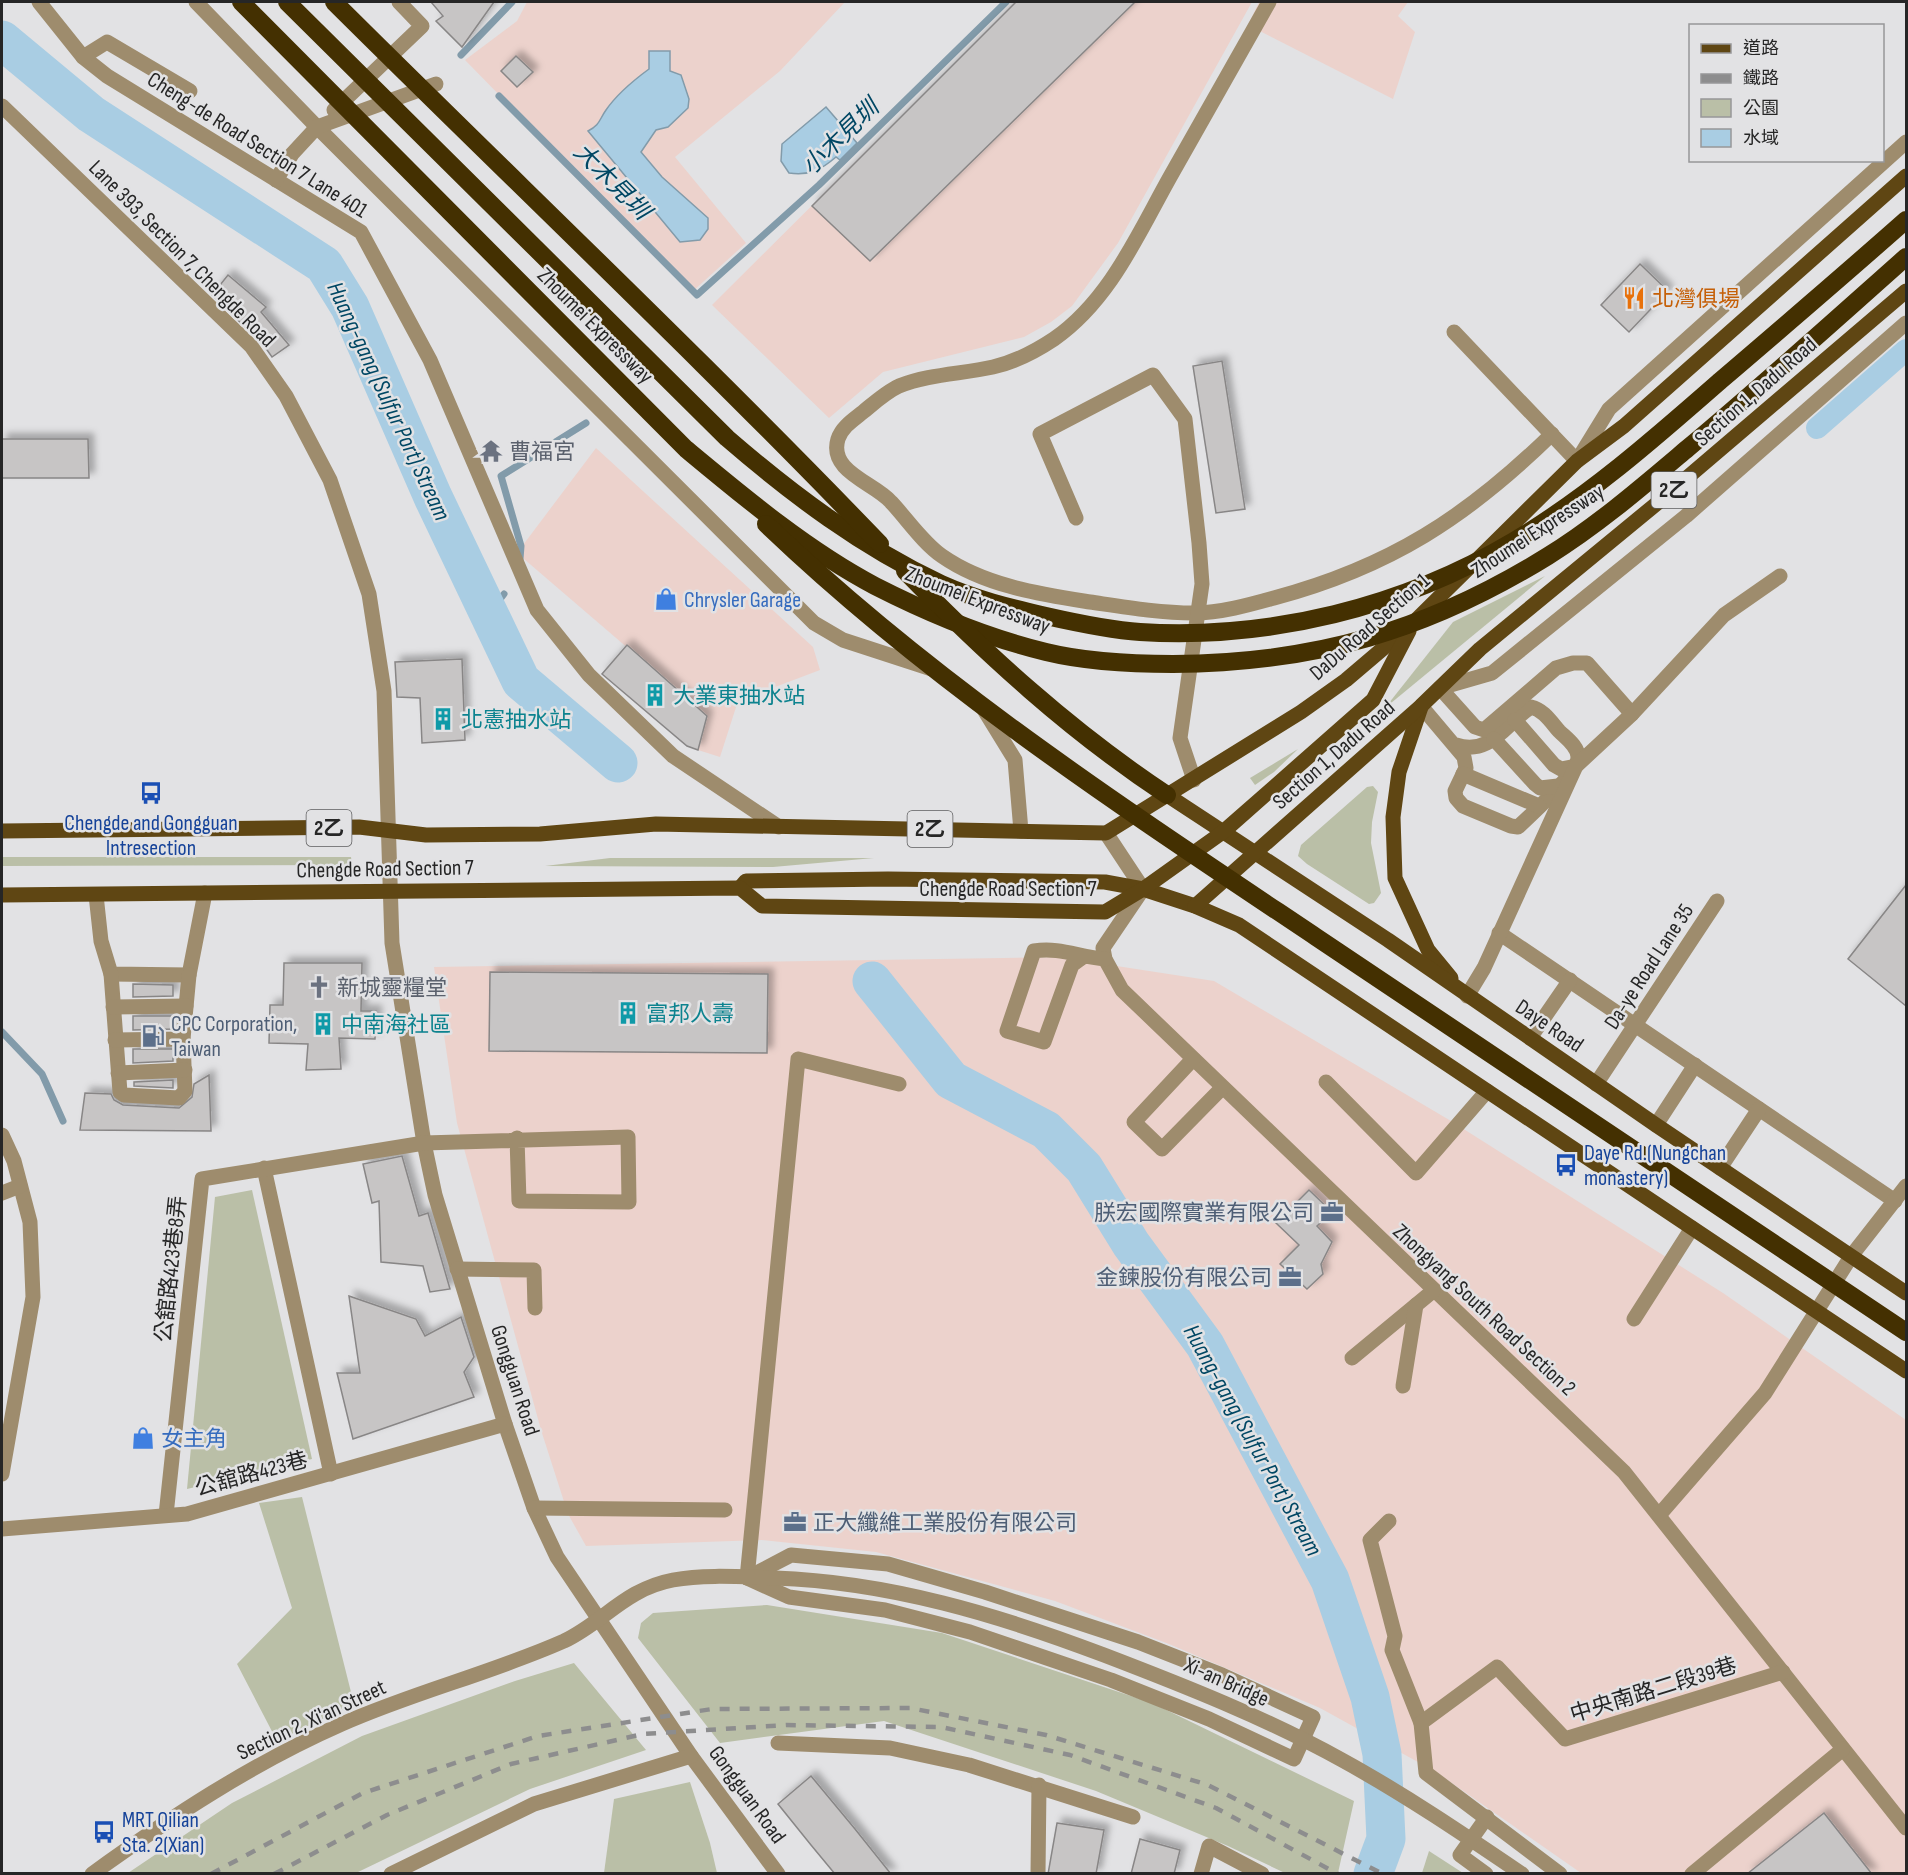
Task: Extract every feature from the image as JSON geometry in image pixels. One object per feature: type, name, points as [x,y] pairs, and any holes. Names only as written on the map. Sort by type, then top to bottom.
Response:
[{"type":"highway","name":"Zhoumei Expressway","points":[[241,2],[686,449],[778,523],[874,585],[960,624],[1048,652],[1137,664],[1234,663],[1325,651],[1404,628],[1471,601],[1550,555],[1632,495],[1906,257]]},
{"type":"highway","name":"Zhoumei Expressway","points":[[287,2],[727,438],[776,481],[829,520],[880,553],[945,585],[1012,609],[1085,625],[1140,632],[1200,632],[1262,628],[1332,616],[1396,596],[1476,561],[1515,540],[1575,500],[1652,440],[1906,220]]},
{"type":"highway","points":[[334,2],[505,172],[709,368],[964,632],[1020,684],[1118,762],[1167,795]]},
{"type":"highway","points":[[686,449],[822,578],[907,649],[989,712],[1127,811],[1906,1332]]},
{"type":"main road","name":"DaDu Road Section 1","points":[[1167,795],[1194,780],[1337,686],[1413,623],[1576,461],[1624,426],[1906,176]]},
{"type":"main road","name":"Section 1, Dadu Road","points":[[1255,853],[1421,706],[1480,649],[1655,505],[1906,291]]},
{"type":"main road","points":[[1143,889],[1223,832],[1373,700],[1413,623]]},
{"type":"main road","points":[[1421,706],[1398,783],[1393,817],[1395,879],[1428,950],[1467,996]]},
{"type":"main road","points":[[1106,833],[1167,795]]},
{"type":"main road","name":"Daye Road","points":[[1167,795],[1388,940],[1656,1125],[1906,1293]]},
{"type":"main road","name":"Chengde Road Section 7","points":[[2,831],[359,827],[426,835],[540,834],[656,824],[779,827]]},
{"type":"main road","name":"2乙","points":[[779,827],[1106,833]]},
{"type":"main road","name":"2乙","points":[[1195,906],[1255,853]]},
{"type":"main road","name":"Chengde Road Section 7","points":[[740,888],[746,881],[1105,882],[1143,889],[1195,906]]},
{"type":"main road","name":"Chengde Road Section 7","points":[[2,895],[740,888],[762,906],[1105,912],[1143,889]]},
{"type":"main road","points":[[1195,906],[1239,925],[1906,1371]]},
{"type":"street","name":"Cheng-de Road Section 7 Lane 401","points":[[39,2],[83,57],[107,76],[361,232],[430,360],[537,610],[589,675],[673,756],[779,827]]},
{"type":"street","points":[[196,2],[317,127],[814,623],[843,640],[952,676],[982,707],[1015,760],[1021,831]]},
{"type":"street","points":[[276,180],[292,154],[317,127],[422,26],[399,2]]},
{"type":"street","points":[[1269,2],[1116,272],[1081,316],[1055,338],[1026,355],[996,366],[919,379],[894,388],[848,423],[839,434],[836,447],[838,458],[846,468],[883,492],[939,555],[980,577],[1047,595],[1126,607],[1197,613],[1250,605],[1304,590],[1344,577],[1399,552],[1455,518],[1490,491],[1552,434]]},
{"type":"street","points":[[83,57],[107,42],[190,91]]},
{"type":"street","points":[[317,127],[436,84]]},
{"type":"street","name":"Lane 393, Section 7, Chengde Road","points":[[2,106],[251,346],[286,396],[330,480],[369,594],[384,691],[387,831]]},
{"type":"street","name":"DaDu Road Section 1","points":[[1884,162],[1906,142]]},
{"type":"street","name":"DaDu Road Section 1","points":[[1576,461],[1610,409],[1884,162]]},
{"type":"street","name":"Section 1, Dadu Road","points":[[1440,688],[1492,673],[1686,516],[1906,323]]},
{"type":"street","points":[[1454,332],[1576,461]]},
{"type":"street","points":[[1076,519],[1040,434],[1153,375],[1185,419],[1202,584],[1180,738],[1194,780]]},
{"type":"street","points":[[1421,706],[1464,757],[1466,768],[1455,791],[1456,798],[1463,806],[1518,826],[1576,766],[1632,714],[1724,615],[1780,576]]},
{"type":"street","points":[[1440,688],[1475,728],[1484,730],[1556,668],[1573,663],[1587,663],[1632,714]]},
{"type":"street","points":[[1456,745],[1469,749],[1485,746],[1531,707],[1543,712],[1575,747],[1578,755],[1576,766],[1500,933],[1467,996]]},
{"type":"street","points":[[1515,720],[1554,765],[1561,769],[1576,766]]},
{"type":"street","points":[[1494,739],[1540,788],[1558,786]]},
{"type":"street","points":[[1463,774],[1539,806]]},
{"type":"street","name":"Gongguan Road","points":[[387,831],[392,943],[424,1143],[435,1195],[505,1424],[534,1508],[557,1557],[597,1619],[692,1756],[778,1874]]},
{"type":"street","points":[[1083,957],[1072,965],[1044,1042],[1007,1031],[1034,951],[1053,948],[1083,957],[1105,959],[1103,948],[1143,889],[1106,833]]},
{"type":"street","points":[[96,895],[101,941],[111,974],[120,1092],[124,1095],[179,1098],[184,1091],[183,1039],[189,975],[205,893]]},
{"type":"street","name":"Da-ye Road Lane 35","points":[[1596,1084],[1718,901]]},
{"type":"street","points":[[1500,933],[1895,1201]]},
{"type":"street","name":"Zhongyang South Road Section 2","points":[[1105,959],[1122,990],[1624,1472],[1660,1514],[1906,1828]]},
{"type":"street","points":[[111,974],[189,975]]},
{"type":"street","points":[[1530,1038],[1570,980]]},
{"type":"street","points":[[113,1006],[186,1006]]},
{"type":"street","points":[[115,1040],[183,1039]]},
{"type":"street","points":[[747,1578],[798,1059],[899,1084]]},
{"type":"street","points":[[1194,1059],[1134,1122],[1162,1149],[1222,1088]]},
{"type":"street","points":[[1656,1125],[1695,1065]]},
{"type":"street","points":[[118,1073],[185,1070]]},
{"type":"street","points":[[1326,1082],[1416,1173],[1487,1091]]},
{"type":"street","points":[[1720,1168],[1759,1109]]},
{"type":"street","points":[[2,1135],[14,1161],[30,1222],[33,1297],[2,1474]]},
{"type":"street","name":"公舘路423巷8弄","points":[[166,1515],[202,1179],[424,1143],[517,1138],[628,1137],[629,1202],[519,1201],[517,1138]]},
{"type":"street","points":[[264,1168],[331,1474]]},
{"type":"street","points":[[2,1193],[20,1186]]},
{"type":"street","points":[[1660,1514],[1765,1393],[1852,1255],[1906,1186]]},
{"type":"street","points":[[1635,1319],[1692,1228]]},
{"type":"street","points":[[457,1269],[534,1270],[536,1308]]},
{"type":"street","points":[[1352,1358],[1433,1291]]},
{"type":"street","points":[[1403,1386],[1416,1305]]},
{"type":"street","name":"公舘路423巷","points":[[2,1529],[187,1514],[505,1424]]},
{"type":"street","points":[[534,1508],[725,1510]]},
{"type":"street","points":[[1389,1521],[1370,1540],[1395,1636],[1392,1650],[1421,1723],[1426,1773],[1560,1874]]},
{"type":"street","points":[[791,1555],[888,1564],[1130,1639],[1222,1675],[1313,1717],[1294,1759],[1198,1714],[1111,1680],[970,1632],[885,1610],[789,1597],[747,1578],[791,1555]]},
{"type":"street","name":"Xi-an Bridge","points":[[747,1578],[818,1580],[887,1590],[1038,1630],[1205,1693],[1342,1759],[1444,1821],[1522,1874]]},
{"type":"street","name":"Section 2, Xi'an Street","points":[[92,1874],[223,1785],[342,1724],[567,1639],[642,1589],[674,1580],[747,1578]]},
{"type":"street","name":"中央南路二段39巷","points":[[1421,1723],[1497,1667],[1565,1739],[1783,1672]]},
{"type":"street","points":[[778,1743],[890,1748],[969,1765],[1039,1785],[1133,1817]]},
{"type":"street","points":[[1692,1874],[1844,1749]]},
{"type":"street","points":[[391,1874],[534,1804],[692,1756]]},
{"type":"street","points":[[1038,1874],[1039,1785]]},
{"type":"street","points":[[1486,1874],[1460,1855],[1487,1817]]},
{"type":"street","points":[[1201,1874],[1209,1846],[1262,1874]]},
{"type":"shaded area","points":[[527,2],[845,2],[780,71],[675,157],[746,243],[692,292],[465,60],[517,21]]},
{"type":"shaded area","points":[[1016,2],[1252,2],[1118,243],[1072,306],[1051,322],[1024,337],[883,372],[829,418],[712,305]]},
{"type":"shaded area","points":[[1259,2],[1408,2],[1398,16],[1415,32],[1393,99],[1248,25]]},
{"type":"shaded area","name":"Chrysler Garage","points":[[596,448],[813,647],[820,670],[738,701],[720,757],[698,750],[707,716],[517,553]]},
{"type":"shaded area","points":[[1058,957],[1214,981],[1451,1121],[1723,1293],[1906,1420],[1906,1873],[1581,1873],[1436,1772],[1320,1708],[1169,1644],[1055,1601],[876,1552],[762,1540],[586,1546],[568,1514],[541,1430],[457,1123],[434,967]]},
{"type":"green space","points":[[1545,576],[1385,708],[1453,622]]},
{"type":"green space","points":[[1298,749],[1274,772],[1255,785],[1250,778]]},
{"type":"green space","points":[[1373,786],[1378,792],[1372,822],[1371,843],[1381,893],[1374,903],[1369,904],[1298,856],[1301,845],[1367,787]]},
{"type":"green space","points":[[2,857],[351,857],[352,865],[2,866]]},
{"type":"green space","points":[[610,858],[874,858],[773,867],[545,866]]},
{"type":"green space","points":[[252,1190],[312,1459],[187,1489],[215,1197]]},
{"type":"green space","points":[[302,1497],[354,1704],[277,1741],[237,1664],[292,1608],[259,1503]]},
{"type":"green space","points":[[767,1605],[942,1633],[1152,1703],[1354,1801],[1338,1873],[1285,1873],[1228,1846],[1096,1791],[884,1721],[720,1743],[638,1638],[641,1623],[653,1613]]},
{"type":"green space","points":[[574,1663],[646,1750],[530,1789],[356,1873],[128,1873],[232,1803],[362,1736],[515,1681]]},
{"type":"green space","points":[[690,1782],[710,1843],[717,1873],[604,1873],[614,1799]]},
{"type":"green space","points":[[1429,1851],[1463,1873],[1422,1873]]},
{"type":"water","points":[[649,51],[670,51],[670,71],[681,75],[689,99],[688,108],[668,127],[656,130],[641,152],[662,177],[708,218],[708,229],[700,240],[680,242],[588,131],[597,124],[620,93],[649,69]]},
{"type":"water","points":[[826,107],[857,143],[840,160],[836,157],[820,169],[809,173],[789,173],[781,161],[782,144]]},
{"type":"building","points":[[431,2],[494,2],[462,47],[436,21],[443,16]]},
{"type":"building","points":[[1016,2],[1135,2],[870,261],[812,206]]},
{"type":"building","points":[[516,56],[533,72],[517,87],[501,71]]},
{"type":"building","name":"北灣俱場","points":[[1640,264],[1668,291],[1629,332],[1601,305]]},
{"type":"building","points":[[228,275],[266,307],[261,312],[289,345],[272,357],[250,326],[247,329],[212,295]]},
{"type":"building","points":[[1222,361],[1245,509],[1216,513],[1193,366]]},
{"type":"building","points":[[2,439],[88,439],[89,478],[2,478]]},
{"type":"building","name":"大業東抽水站","points":[[627,645],[707,716],[698,750],[687,746],[602,674]]},
{"type":"building","name":"北憲抽水站","points":[[462,659],[465,740],[422,743],[420,698],[397,697],[395,662]]},
{"type":"building","points":[[1906,885],[1906,1006],[1848,959]]},
{"type":"building","name":"中南海社區","points":[[284,963],[362,963],[361,1011],[376,1011],[375,1039],[339,1038],[341,1069],[306,1070],[308,1044],[269,1043],[270,1005],[283,1005]]},
{"type":"building","name":"富邦人壽","points":[[490,972],[768,974],[767,1053],[489,1051]]},
{"type":"building","points":[[133,984],[173,985],[173,996],[133,997]]},
{"type":"building","points":[[133,1016],[173,1016],[173,1029],[133,1030]]},
{"type":"building","points":[[133,1049],[173,1049],[173,1061],[133,1063]]},
{"type":"building","points":[[209,1075],[211,1131],[80,1130],[85,1093],[111,1094],[114,1100],[123,1105],[179,1108],[192,1097],[194,1084]]},
{"type":"building","points":[[173,1080],[173,1088],[134,1086],[134,1082]]},
{"type":"building","points":[[402,1156],[419,1216],[428,1213],[450,1289],[430,1292],[423,1266],[381,1262],[379,1201],[372,1203],[363,1164]]},
{"type":"building","points":[[1309,1190],[1332,1212],[1317,1226],[1332,1242],[1321,1264],[1323,1274],[1307,1289],[1280,1264],[1299,1245],[1276,1223]]},
{"type":"building","points":[[349,1296],[416,1319],[425,1336],[461,1317],[474,1357],[464,1372],[474,1397],[353,1439],[337,1373],[360,1373]]},
{"type":"building","points":[[811,1776],[891,1874],[835,1874],[811,1845],[778,1804]]},
{"type":"building","points":[[1824,1813],[1872,1874],[1747,1874]]},
{"type":"building","points":[[1057,1823],[1104,1830],[1096,1874],[1048,1874]]},
{"type":"building","points":[[1140,1839],[1180,1850],[1174,1874],[1131,1874]]},
{"type":"waterway","points":[[461,55],[512,2]]},
{"type":"waterway","name":"小木見圳","points":[[499,96],[697,295],[819,185],[1006,2]]},
{"type":"waterway","name":"Huang-gang (Sulfur Port) Stream","points":[[2,40],[91,114],[324,265],[350,307],[433,497],[521,681],[618,763]]},
{"type":"waterway","points":[[1817,428],[1906,350]]},
{"type":"waterway","points":[[520,559],[521,546],[501,476],[586,423]]},
{"type":"waterway","points":[[488,615],[504,594]]},
{"type":"waterway","name":"Huang-gang (Sulfur Port) Stream","points":[[872,981],[951,1080],[1046,1130],[1084,1168],[1131,1244],[1205,1345],[1330,1580],[1370,1697],[1382,1754],[1386,1839],[1373,1874]]},
{"type":"waterway","points":[[2,1032],[42,1074],[63,1121]]},
{"type":"railway","points":[[211,1874],[363,1793],[538,1736],[712,1709],[910,1708],[1046,1735],[1208,1785],[1383,1874]]},
{"type":"railway","points":[[274,1874],[387,1815],[511,1764],[643,1734],[786,1725],[941,1727],[1070,1755],[1216,1808],[1338,1874]]},
{"type":"place","name":"北灣俱場","points":[[1634,298]]},
{"type":"place","name":"曹福宮","points":[[491,451]]},
{"type":"place","name":"Chrysler Garage","points":[[666,599]]},
{"type":"place","name":"大業東抽水站","points":[[655,695]]},
{"type":"place","name":"北憲抽水站","points":[[443,719]]},
{"type":"place","name":"Chengde and Gongguan Intresection","points":[[151,793]]},
{"type":"place","name":"新城靈糧堂","points":[[319,987]]},
{"type":"place","name":"富邦人壽","points":[[628,1013]]},
{"type":"place","name":"中南海社區","points":[[323,1024]]},
{"type":"place","name":"CPC Corporation, Taiwan","points":[[153,1036]]},
{"type":"place","name":"Daye Rd.(Nungchan monastery)","points":[[1566,1165]]},
{"type":"place","name":"朕宏國際實業有限公司","points":[[1332,1212]]},
{"type":"place","name":"金鍊股份有限公司","points":[[1290,1277]]},
{"type":"place","name":"女主角","points":[[143,1438]]},
{"type":"place","name":"正大纖維工業股份有限公司","points":[[795,1522]]},
{"type":"place","name":"MRT Qilian Sta. 2(Xian)","points":[[104,1832]]},
{"type":"water label","name":"大木見圳","points":[[612,181]]}]
